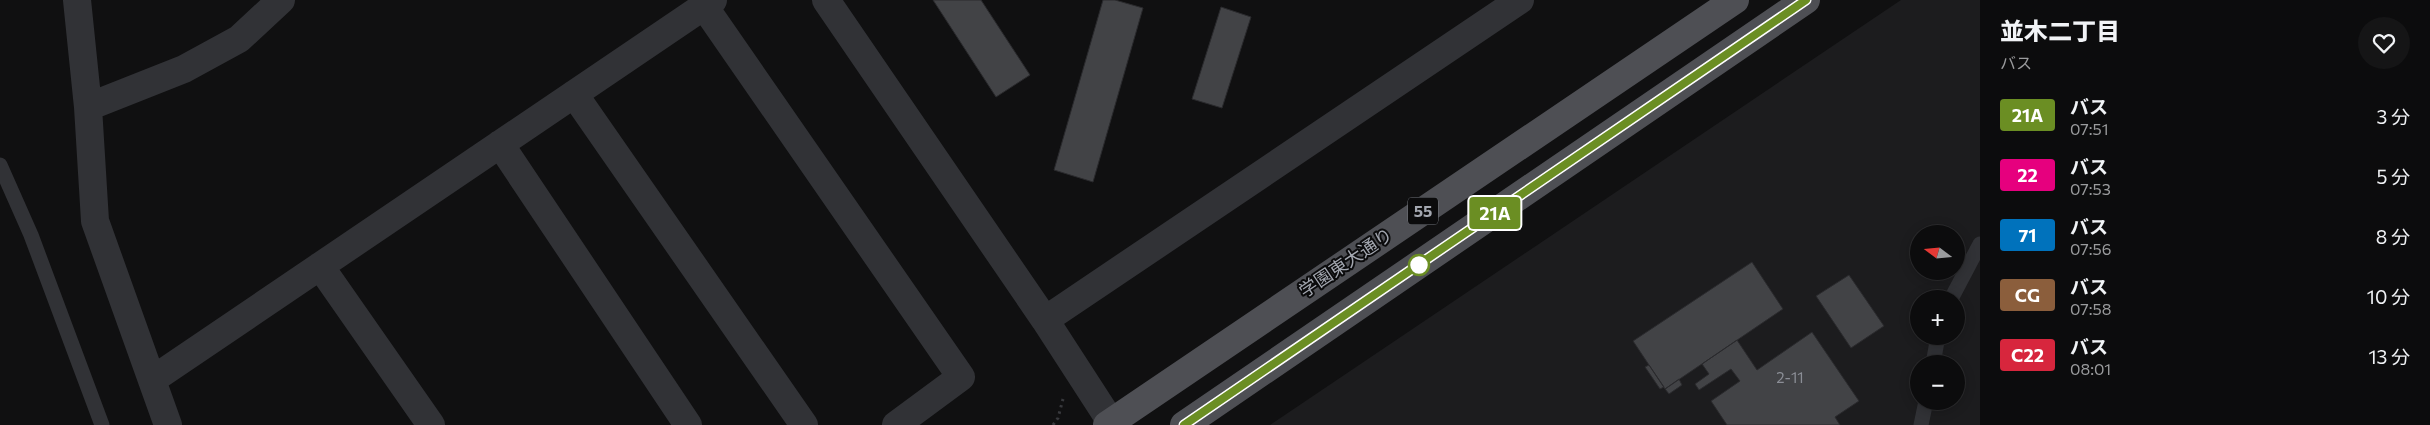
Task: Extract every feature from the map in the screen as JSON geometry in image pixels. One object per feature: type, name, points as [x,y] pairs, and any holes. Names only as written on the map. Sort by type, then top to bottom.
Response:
[{"type":"main road","name":"学園東大通り","points":[[1110,424],[1735,0]]},
{"type":"main road","name":"55","points":[[1184,425],[1806,0]]},
{"type":"street","points":[[76,0],[88,107],[95,222],[168,425]]},
{"type":"street","points":[[88,107],[184,69],[231,43],[281,0]]},
{"type":"street","points":[[826,0],[1044,320],[1110,424]]},
{"type":"street","points":[[1044,320],[1520,0]]},
{"type":"street","points":[[152,380],[708,3],[961,376],[896,425]]},
{"type":"street","points":[[574,94],[804,425]]},
{"type":"street","points":[[500,144],[688,425]]},
{"type":"street","points":[[320,266],[430,425]]},
{"type":"lane","points":[[0,165],[31,234],[102,425]]},
{"type":"lane","points":[[1956,290],[1980,244]]},
{"type":"lane","points":[[1921,425],[1924,410]]},
{"type":"path","points":[[1053,425],[1058,418],[1064,396]]},
{"type":"shaded area","points":[[1901,0],[1980,0],[1980,425],[1270,425]]},
{"type":"building","points":[[933,0],[981,0],[1030,75],[996,97]]},
{"type":"building","points":[[1103,0],[1115,0],[1143,8],[1093,182],[1054,170]]},
{"type":"building","points":[[1221,7],[1251,17],[1222,108],[1192,99]]},
{"type":"building","points":[[1752,262],[1783,309],[1665,389],[1633,341]]},
{"type":"building","points":[[1849,275],[1884,326],[1851,348],[1816,296]]},
{"type":"building","points":[[1812,332],[1859,401],[1835,417],[1840,425],[1727,425],[1711,401],[1740,381],[1731,369],[1699,390],[1695,384],[1709,374],[1702,364],[1737,340],[1757,370]]},
{"type":"building","points":[[1649,365],[1664,387],[1660,389],[1645,367]]},
{"type":"building","points":[[1679,379],[1682,385],[1669,394],[1665,389]]},
{"type":"bus line","name":"21A","points":[[1184,425],[1806,0]]}]
